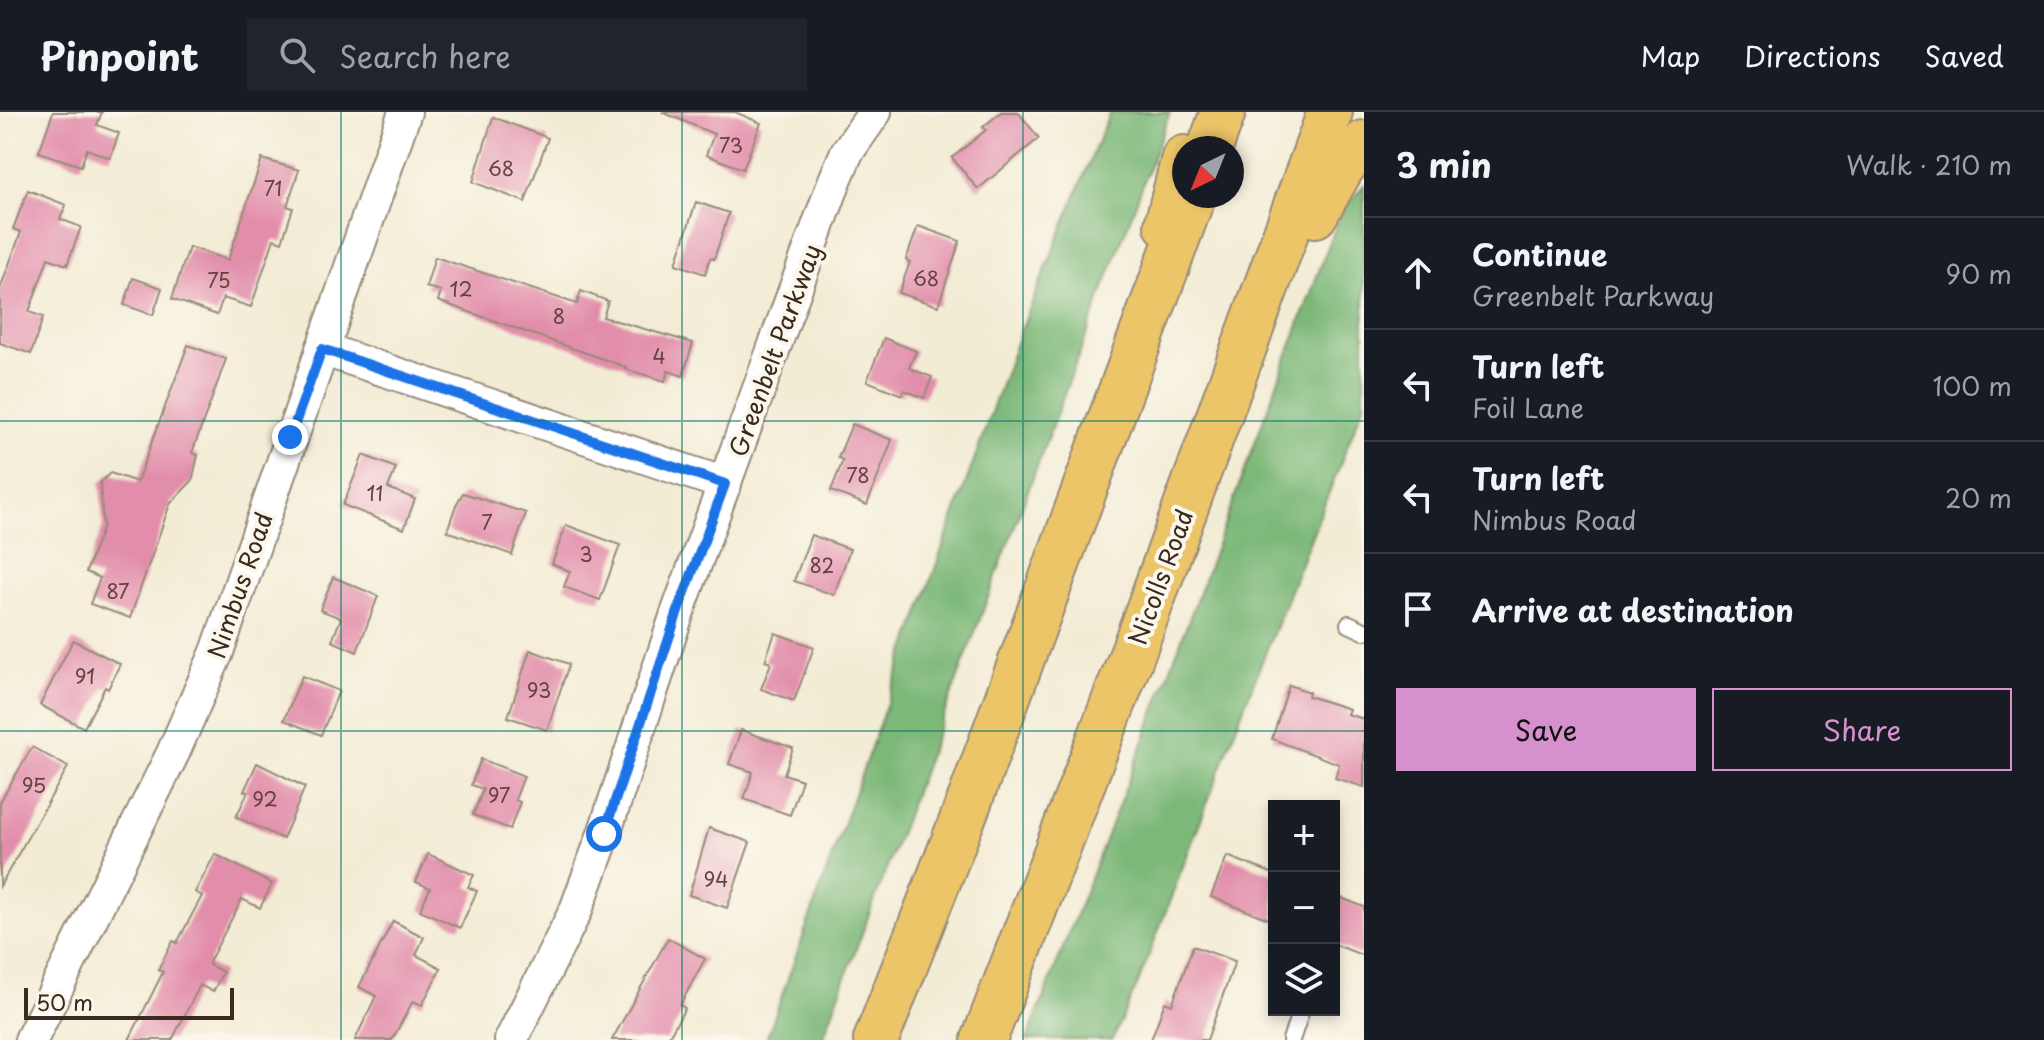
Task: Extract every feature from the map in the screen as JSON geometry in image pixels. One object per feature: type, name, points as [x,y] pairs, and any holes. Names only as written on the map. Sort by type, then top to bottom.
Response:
[{"type":"highway","points":[[1190,136],[1191,112]]},
{"type":"highway","points":[[1214,136],[1223,112]]},
{"type":"highway","name":"Nicolls Road","points":[[984,1040],[1124,675],[1330,112]]},
{"type":"highway","points":[[1252,325],[1342,167],[1364,143]]},
{"type":"highway","points":[[1147,316],[1172,201]]},
{"type":"highway","points":[[876,1040],[968,805],[1188,208]]},
{"type":"street","name":"Nimbus Road","points":[[31,1040],[173,753],[217,652],[405,112]]},
{"type":"street","name":"Greenbelt Parkway","points":[[511,1040],[576,910],[677,614],[835,180],[847,152],[875,112]]},
{"type":"street","points":[[322,349],[725,484]]},
{"type":"lane","points":[[1291,1040],[1299,1016]]},
{"type":"green space","points":[[1110,112],[1170,112],[822,1040],[766,1040],[1020,332]]},
{"type":"green space","points":[[1364,185],[1364,404],[1139,981],[1112,1040],[1027,1040],[1138,756],[1341,212]]},
{"type":"building","points":[[53,112],[102,112],[97,125],[119,133],[110,158],[87,149],[81,166],[39,152]]},
{"type":"building","points":[[662,112],[735,112],[761,123],[743,169],[706,155],[714,134]]},
{"type":"building","points":[[1001,112],[1018,112],[1039,138],[978,189],[952,158],[986,130],[983,127]]},
{"type":"building","points":[[493,117],[548,138],[525,202],[473,182]]},
{"type":"building","points":[[262,159],[299,170],[287,206],[293,208],[282,242],[274,239],[251,307],[223,298],[217,315],[172,299],[189,247],[228,260]]},
{"type":"building","points":[[28,190],[66,205],[60,219],[81,227],[67,265],[48,258],[29,312],[43,317],[31,354],[0,343],[0,289],[21,232],[13,229]]},
{"type":"building","points":[[696,202],[729,213],[714,259],[710,258],[705,274],[676,264]]},
{"type":"building","points":[[918,226],[960,241],[938,306],[899,293]]},
{"type":"building","points":[[435,257],[577,304],[581,291],[608,301],[603,317],[693,343],[683,376],[668,371],[665,381],[625,369],[438,301],[441,291],[426,287]]},
{"type":"building","points":[[133,278],[162,288],[153,315],[124,305]]},
{"type":"building","points":[[884,338],[916,351],[909,368],[932,377],[924,398],[904,390],[902,395],[867,381]]},
{"type":"building","points":[[188,345],[226,359],[192,453],[198,455],[192,481],[170,504],[130,618],[90,604],[100,578],[86,572],[103,526],[100,483],[110,473],[137,482]]},
{"type":"building","points":[[852,424],[892,440],[867,505],[831,491],[843,460],[838,458]]},
{"type":"building","points":[[363,455],[396,468],[388,488],[415,499],[404,529],[343,505]]},
{"type":"building","points":[[463,493],[526,513],[512,555],[447,531]]},
{"type":"building","points":[[566,525],[620,545],[600,600],[564,587],[570,571],[552,564]]},
{"type":"building","points":[[811,535],[850,549],[834,595],[794,581]]},
{"type":"building","points":[[333,577],[378,596],[357,652],[332,641],[341,618],[320,610]]},
{"type":"building","points":[[775,633],[814,647],[794,701],[761,689],[771,663],[765,661]]},
{"type":"building","points":[[73,640],[120,664],[84,728],[40,705]]},
{"type":"building","points":[[530,650],[569,664],[547,730],[508,717]]},
{"type":"building","points":[[302,676],[339,691],[321,735],[284,720]]},
{"type":"building","points":[[1289,685],[1309,692],[1308,696],[1349,709],[1347,714],[1364,719],[1364,787],[1335,778],[1339,764],[1272,739]]},
{"type":"building","points":[[741,730],[793,748],[784,774],[802,780],[790,815],[744,799],[753,772],[729,764]]},
{"type":"building","points":[[32,747],[68,767],[0,886],[0,802]]},
{"type":"building","points":[[481,759],[524,776],[515,800],[520,802],[510,829],[473,815],[483,789],[471,785]]},
{"type":"building","points":[[257,763],[305,787],[283,839],[236,817]]},
{"type":"building","points":[[709,828],[750,842],[727,908],[689,895]]},
{"type":"building","points":[[215,854],[272,884],[260,908],[242,899],[210,960],[209,965],[223,972],[213,992],[200,985],[172,1040],[129,1040],[163,972],[158,970],[173,941],[177,943],[202,896],[195,892]]},
{"type":"building","points":[[428,854],[474,875],[468,887],[477,891],[460,928],[420,910],[430,888],[416,882]]},
{"type":"building","points":[[1227,856],[1268,872],[1268,919],[1211,897]]},
{"type":"building","points":[[1340,897],[1364,907],[1364,956],[1340,946]]},
{"type":"building","points":[[393,921],[424,937],[416,955],[441,968],[422,1005],[413,1001],[392,1040],[355,1040],[376,996],[359,987]]},
{"type":"building","points":[[668,938],[705,959],[680,1005],[685,1008],[667,1040],[612,1040]]},
{"type":"building","points":[[1193,946],[1235,961],[1207,1040],[1151,1040],[1165,1002],[1172,1005]]},
{"type":"route","points":[[290,437],[322,349],[725,484],[677,614],[604,834]]}]
